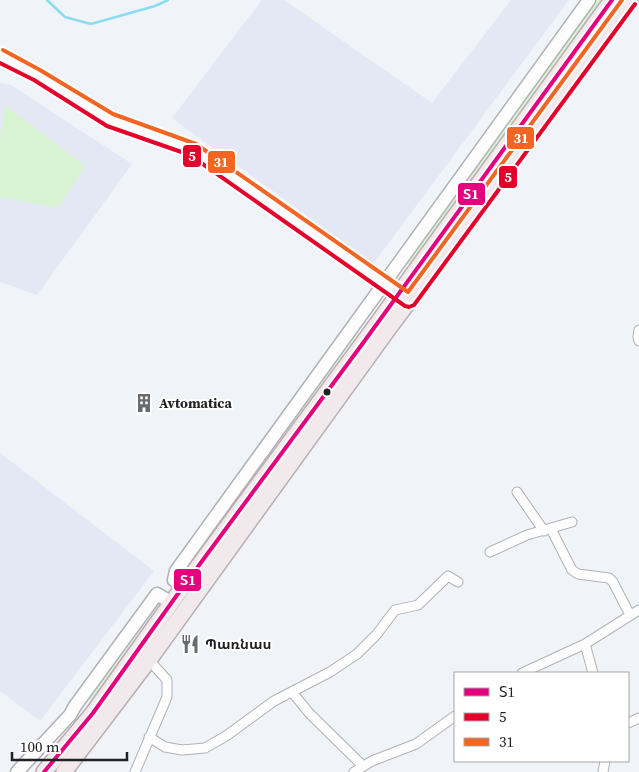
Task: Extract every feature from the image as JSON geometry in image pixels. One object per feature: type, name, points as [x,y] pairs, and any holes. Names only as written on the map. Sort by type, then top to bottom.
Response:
[{"type":"main road","points":[[404,297],[612,0]]},
{"type":"main road","points":[[64,772],[80,741],[182,595],[404,297],[630,0]]},
{"type":"main road","points":[[98,717],[149,660],[182,595]]},
{"type":"main road","points":[[44,772],[80,741]]},
{"type":"street","points":[[182,595],[174,580],[176,571],[589,0]]},
{"type":"street","points":[[598,18],[607,0]]},
{"type":"street","points":[[0,56],[37,75],[110,120],[193,149],[404,297]]},
{"type":"street","points":[[639,330],[639,341]]},
{"type":"street","points":[[517,492],[547,530],[572,570],[578,574],[609,578],[613,582],[630,615]]},
{"type":"street","points":[[490,552],[527,536],[572,522]]},
{"type":"street","points":[[150,737],[165,746],[182,750],[205,748],[274,701],[330,672],[357,654],[377,634],[395,610],[418,605],[448,576],[458,582]]},
{"type":"street","points":[[17,772],[70,715],[158,594],[182,595]]},
{"type":"street","points":[[524,672],[585,644],[639,610]]},
{"type":"street","points":[[585,644],[594,672]]},
{"type":"street","points":[[135,772],[167,698],[167,680],[162,672],[149,660]]},
{"type":"street","points":[[292,692],[310,714],[362,765]]},
{"type":"street","points":[[354,772],[362,765],[416,744],[454,717]]},
{"type":"shaded area","points":[[262,0],[284,0],[432,103],[511,0],[569,0],[373,264],[172,118]]},
{"type":"shaded area","points":[[0,83],[11,85],[132,164],[37,295],[0,282]]},
{"type":"shaded area","points":[[0,453],[154,571],[40,721],[0,691]]},
{"type":"green space","points":[[593,0],[603,0],[546,76],[533,100],[413,266],[409,267],[408,263],[414,254],[417,242]]},
{"type":"green space","points":[[5,105],[84,165],[60,205],[55,207],[0,197],[0,137]]},
{"type":"green space","points":[[358,332],[363,335],[185,579],[178,574],[291,419]]},
{"type":"green space","points":[[159,606],[163,610],[95,704],[89,699]]},
{"type":"waterway","points":[[47,0],[65,17],[91,24],[155,6],[168,0]]},
{"type":"transit line","name":"Տ1","points":[[44,772],[93,713],[177,595],[612,0]]},
{"type":"transit line","name":"31","points":[[3,50],[113,114],[196,144],[408,292],[622,0]]},
{"type":"transit line","name":"5","points":[[0,63],[34,80],[107,126],[190,155],[409,307],[414,305],[635,4]]},
{"type":"place","name":"Avtomatica","points":[[144,403]]},
{"type":"place","name":"Պառնաս","points":[[190,644]]}]
